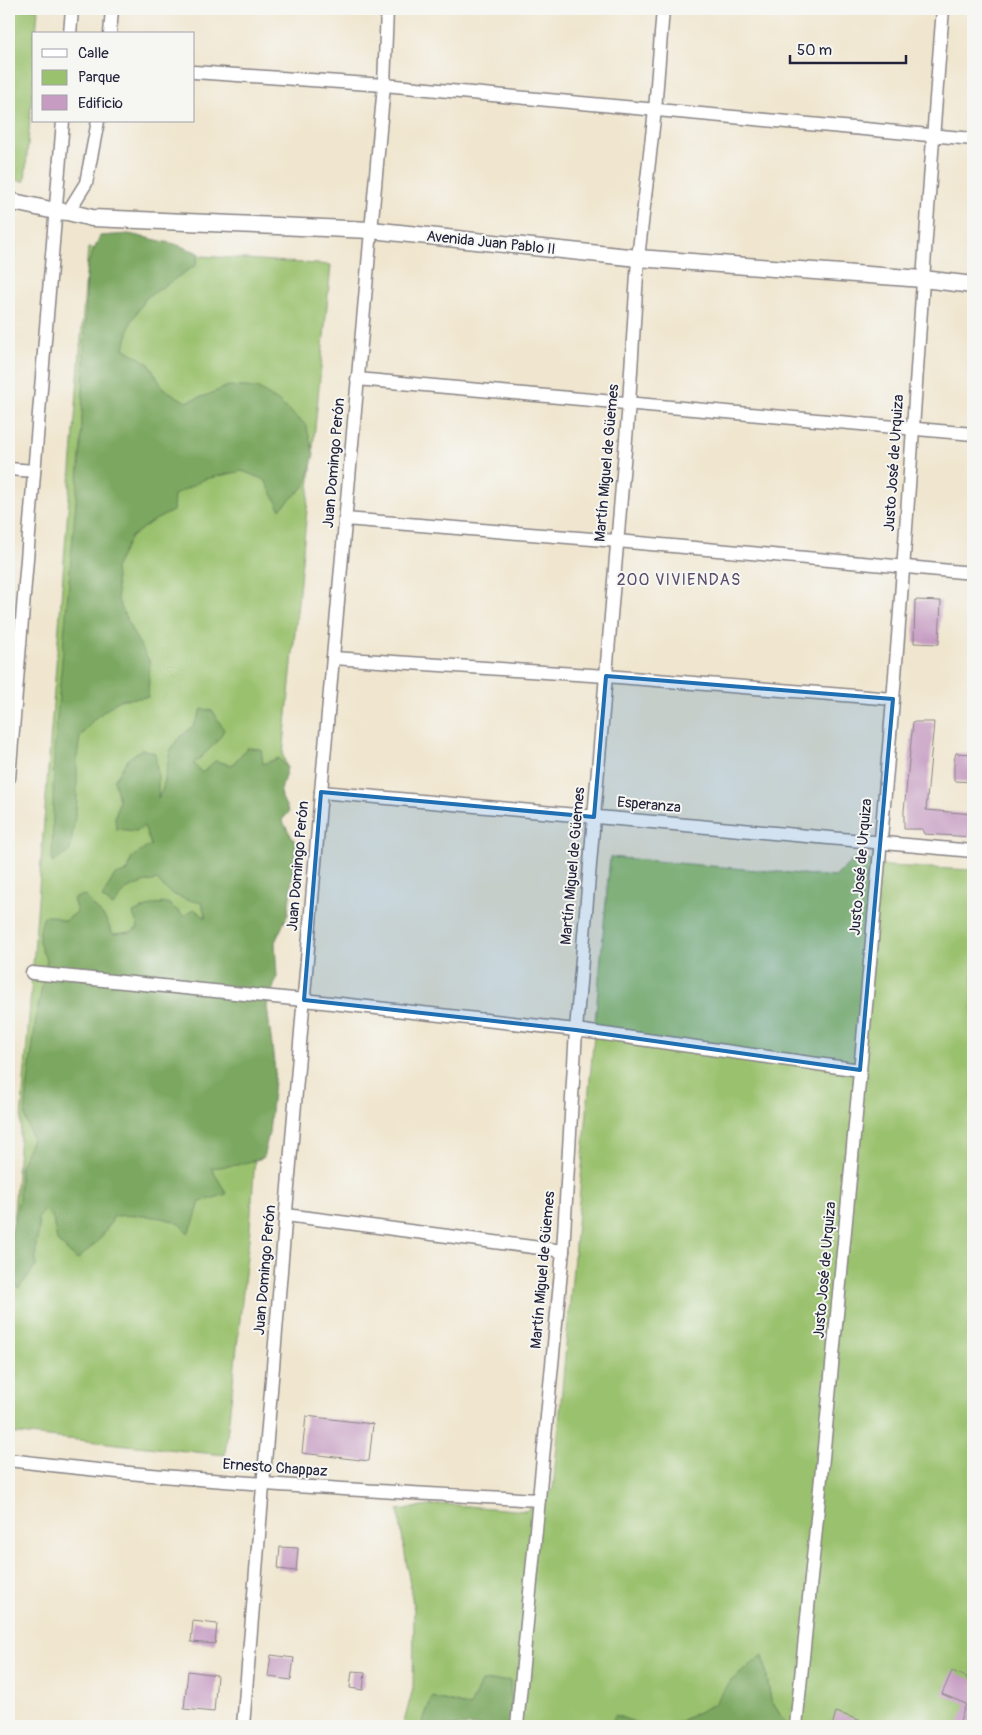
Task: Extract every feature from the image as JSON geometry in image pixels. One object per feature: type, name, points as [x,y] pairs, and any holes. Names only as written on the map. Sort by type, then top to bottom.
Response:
[{"type":"street","points":[[70,32],[72,9]]},
{"type":"street","points":[[110,32],[112,9]]},
{"type":"street","name":"Juan Domingo Perón","points":[[244,1726],[321,792],[384,85],[387,9]]},
{"type":"street","name":"Martín Miguel de Güemes","points":[[517,1726],[563,1251],[576,1030],[629,403],[638,258],[655,110],[663,9]]},
{"type":"street","name":"Justo José de Urquiza","points":[[796,1726],[840,1287],[893,699],[932,136],[943,9]]},
{"type":"street","points":[[195,72],[384,85],[973,139]]},
{"type":"street","points":[[9,778],[34,471],[62,211],[63,122]]},
{"type":"street","points":[[62,211],[86,183],[98,122]]},
{"type":"street","name":"Avenida Juan Pablo II","points":[[9,201],[92,218],[370,230],[638,258],[973,285]]},
{"type":"street","points":[[358,378],[973,434]]},
{"type":"street","points":[[9,469],[34,471]]},
{"type":"street","points":[[345,519],[973,572]]},
{"type":"street","points":[[333,658],[606,676],[893,699]]},
{"type":"street","name":"Esperanza","points":[[321,792],[973,850]]},
{"type":"street","points":[[32,972],[576,1030],[860,1070]]},
{"type":"street","points":[[286,1215],[563,1251]]},
{"type":"street","name":"Ernesto Chappaz","points":[[9,1460],[62,1467],[263,1484],[539,1500]]},
{"type":"highlighted area","points":[[606,676],[893,699],[860,1070],[576,1030],[304,1000],[321,792],[594,817]]},
{"type":"green space","points":[[9,9],[38,9],[36,32],[32,32],[32,94],[25,181],[9,180]]},
{"type":"green space","points":[[129,234],[175,244],[199,253],[196,265],[146,298],[131,322],[124,348],[149,364],[163,388],[186,402],[228,386],[257,388],[278,401],[306,425],[314,454],[306,485],[280,509],[265,480],[242,471],[205,479],[174,495],[173,511],[151,522],[131,537],[115,568],[118,600],[133,633],[150,662],[148,697],[119,700],[94,719],[80,737],[77,757],[77,801],[70,851],[52,863],[54,751],[81,445],[87,266],[100,236]]},
{"type":"green space","points":[[9,243],[15,244],[9,311]]},
{"type":"green space","points":[[88,248],[331,265],[283,755],[287,768],[283,763],[250,1229],[225,1455],[9,1433],[9,1278]]},
{"type":"green space","points":[[202,709],[213,711],[224,730],[214,745],[194,764],[202,773],[215,761],[232,765],[247,748],[261,749],[263,764],[279,758],[287,768],[280,794],[289,812],[282,820],[296,844],[288,914],[275,942],[277,977],[267,1006],[275,1070],[269,1133],[263,1158],[237,1165],[211,1168],[227,1194],[200,1202],[188,1233],[179,1224],[165,1219],[114,1216],[94,1245],[77,1260],[57,1241],[53,1219],[44,1210],[38,1219],[36,1266],[19,1288],[11,1281],[9,1241],[19,1199],[20,1166],[32,1139],[25,1117],[36,1018],[47,960],[41,949],[39,939],[40,928],[44,916],[53,916],[65,921],[77,912],[73,899],[84,895],[105,918],[113,934],[131,932],[138,928],[133,913],[154,904],[168,903],[184,916],[194,909],[206,918],[202,903],[177,896],[167,890],[157,880],[142,883],[126,890],[113,906],[102,898],[114,876],[128,871],[132,857],[151,845],[144,826],[136,831],[116,829],[115,818],[119,800],[114,780],[129,758],[142,749],[155,753],[158,798],[163,788],[170,751],[177,740],[194,725]]},
{"type":"green space","points":[[610,857],[835,877],[856,857],[888,866],[973,870],[973,1726],[787,1726],[771,1700],[763,1655],[754,1726],[512,1726],[510,1680],[470,1707],[432,1697],[421,1726],[403,1726],[413,1688],[414,1611],[398,1510],[444,1504],[526,1511],[553,1489]]},
{"type":"green space","points":[[763,1655],[771,1700],[787,1726],[654,1726],[675,1724],[714,1704],[731,1681]]},
{"type":"green space","points":[[510,1680],[512,1726],[421,1726],[432,1697],[470,1707],[481,1682]]},
{"type":"green space","points":[[615,1715],[645,1726],[611,1726]]},
{"type":"building","points":[[915,600],[941,601],[939,644],[914,643]]},
{"type":"building","points":[[913,722],[934,722],[926,810],[973,814],[973,837],[924,834],[922,829],[904,829],[904,811]]},
{"type":"building","points":[[956,753],[973,754],[973,782],[954,781]]},
{"type":"building","points":[[306,1416],[373,1424],[369,1461],[302,1453]]},
{"type":"building","points":[[280,1547],[298,1548],[296,1571],[278,1569]]},
{"type":"building","points":[[193,1621],[217,1624],[215,1644],[191,1642]]},
{"type":"building","points":[[271,1655],[294,1658],[291,1680],[268,1677]]},
{"type":"building","points":[[188,1671],[217,1675],[214,1712],[184,1709]]},
{"type":"building","points":[[352,1671],[365,1672],[363,1690],[350,1688]]},
{"type":"building","points":[[952,1671],[973,1680],[973,1726],[958,1726],[966,1704],[942,1694]]},
{"type":"building","points":[[836,1712],[870,1724],[870,1726],[832,1726]]},
{"type":"district","name":"200 VIVIENDAS","points":[[679,580]]}]
